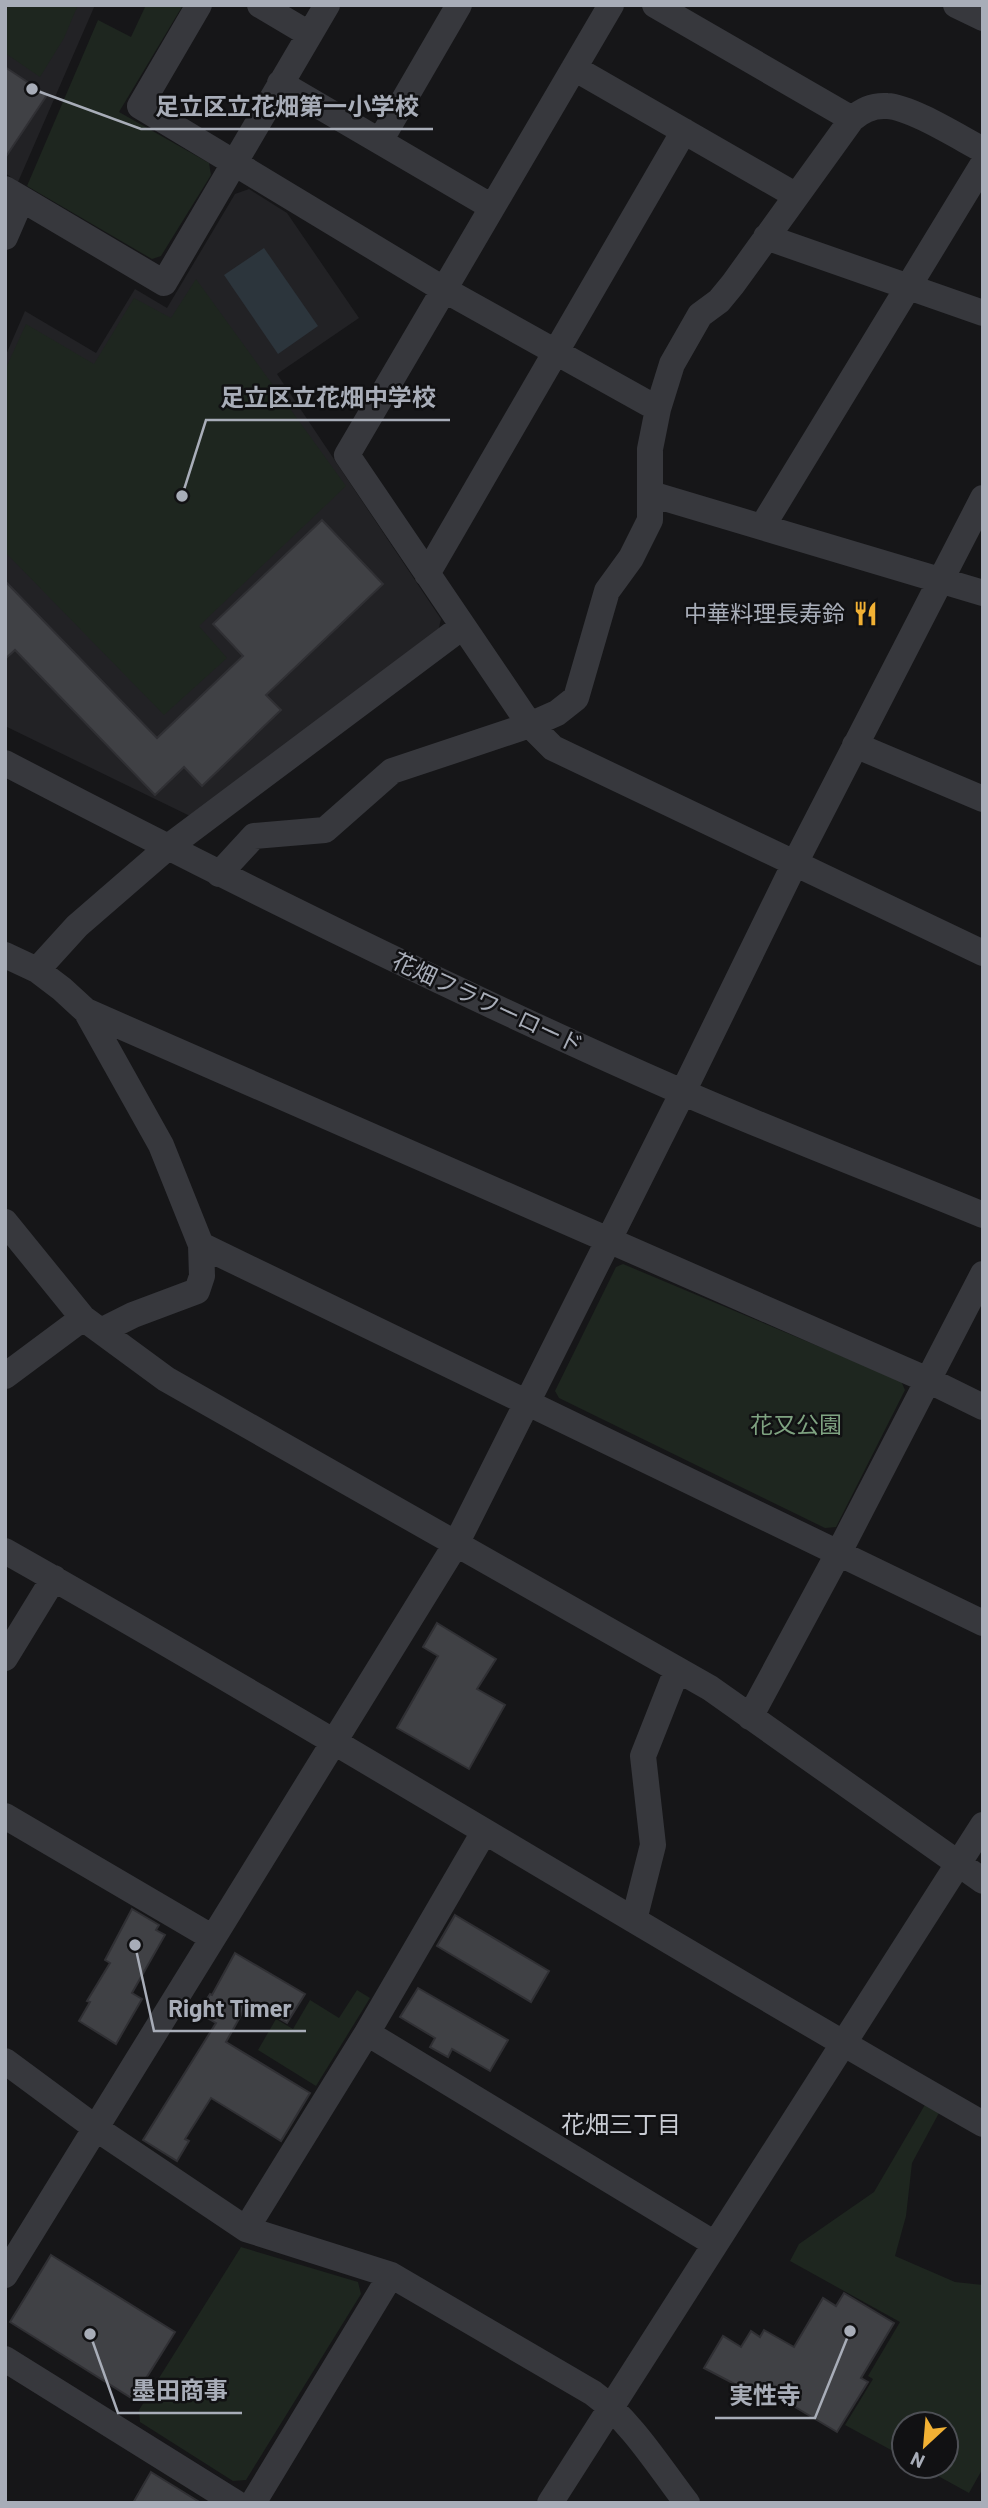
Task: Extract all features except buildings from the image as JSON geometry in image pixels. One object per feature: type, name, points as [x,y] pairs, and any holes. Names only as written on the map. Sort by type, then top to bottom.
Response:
[{"type":"street","points":[[199,5],[140,106],[443,289],[658,409]]},
{"type":"street","points":[[260,5],[309,34]]},
{"type":"street","points":[[5,237],[13,194],[164,283],[327,5]]},
{"type":"street","points":[[380,141],[459,5]]},
{"type":"street","points":[[611,5],[347,455],[461,627],[530,725],[553,748],[983,953]]},
{"type":"street","points":[[655,5],[852,119]]},
{"type":"street","points":[[956,5],[983,18]]},
{"type":"street","points":[[574,68],[796,195]]},
{"type":"street","points":[[280,83],[492,207]]},
{"type":"street","points":[[219,874],[254,836],[324,830],[392,771],[530,725],[557,713],[576,698],[607,592],[631,558],[659,496],[650,449],[658,409],[672,364],[701,315],[719,301],[852,119],[863,110],[875,106],[889,106],[906,111],[983,150]]},
{"type":"street","points":[[427,574],[684,131]]},
{"type":"street","points":[[762,527],[983,164]]},
{"type":"street","points":[[766,237],[983,313]]},
{"type":"street","points":[[659,496],[983,593]]},
{"type":"street","points":[[5,2275],[456,1544],[795,863],[983,498]]},
{"type":"street","points":[[37,970],[77,926],[167,848],[461,627]]},
{"type":"street","points":[[855,746],[983,799]]},
{"type":"street","name":"花畑フラワーロード","points":[[5,763],[167,848],[481,1001],[683,1092],[983,1215]]},
{"type":"street","points":[[5,955],[37,970],[86,1012],[161,1145],[201,1245],[202,1276],[197,1291],[133,1315],[92,1325],[5,1376]]},
{"type":"street","points":[[86,1012],[930,1381],[983,1407]]},
{"type":"street","points":[[5,1222],[92,1325],[166,1379],[710,1688],[983,1881]]},
{"type":"street","points":[[201,1245],[983,1623]]},
{"type":"street","points":[[750,1717],[930,1381],[983,1274]]},
{"type":"street","points":[[5,1551],[334,1741],[842,2044],[983,2124]]},
{"type":"street","points":[[5,1658],[54,1578]]},
{"type":"street","points":[[634,1920],[653,1845],[643,1756],[677,1670]]},
{"type":"street","points":[[5,1816],[213,1938]]},
{"type":"street","points":[[550,2503],[983,1825]]},
{"type":"street","points":[[246,2230],[367,2033],[484,1832]]},
{"type":"street","points":[[367,2033],[715,2244]]},
{"type":"street","points":[[5,2061],[97,2129],[246,2230],[391,2275],[593,2393],[611,2406],[687,2503]]},
{"type":"street","points":[[253,2503],[391,2275]]},
{"type":"street","points":[[5,2360],[236,2503]]},
{"type":"shaded area","points":[[5,5],[95,5],[18,182],[5,173]]},
{"type":"shaded area","points":[[249,189],[287,213],[359,318],[277,374],[441,619],[438,632],[190,816],[5,726],[5,357],[25,311],[96,353],[135,289],[167,308],[235,194]]},
{"type":"shaded area","points":[[264,248],[318,326],[278,354],[224,275]]},
{"type":"green space","points":[[5,5],[78,5],[64,38],[40,77],[5,53]]},
{"type":"green space","points":[[146,5],[183,5],[119,112],[209,163],[211,175],[161,256],[152,259],[27,186],[98,20],[131,37]]},
{"type":"green space","points":[[196,279],[346,486],[199,626],[227,658],[164,715],[5,552],[5,370],[26,324],[94,364],[134,298],[171,318]]},
{"type":"green space","name":"花又公園","points":[[623,1264],[901,1381],[905,1390],[836,1527],[825,1528],[559,1398],[555,1391],[616,1267]]},
{"type":"green space","points":[[357,1990],[370,1998],[316,2086],[258,2050],[276,2019],[293,2029],[310,2000],[339,2018]]},
{"type":"green space","points":[[926,2103],[940,2111],[912,2163],[906,2216],[895,2256],[955,2282],[983,2285],[983,2468],[969,2493],[945,2480],[960,2480],[960,2410],[890,2410],[890,2449],[845,2425],[873,2379],[868,2376],[900,2322],[790,2261],[799,2244],[874,2192]]},
{"type":"green space","points":[[241,2247],[358,2282],[361,2294],[246,2480],[233,2481],[140,2422],[139,2410]]},
{"type":"place","name":"足立区立花畑第一小学校","points":[[32,89]]},
{"type":"place","name":"足立区立花畑中学校","points":[[182,496]]},
{"type":"place","name":"中華料理長寿鈴","points":[[865,613]]},
{"type":"place","name":"Right Timer","points":[[135,1945]]},
{"type":"place","name":"実性寺","points":[[850,2331]]},
{"type":"place","name":"墨田商事","points":[[90,2334]]},
{"type":"district","name":"花畑三丁目","points":[[621,2123]]}]
